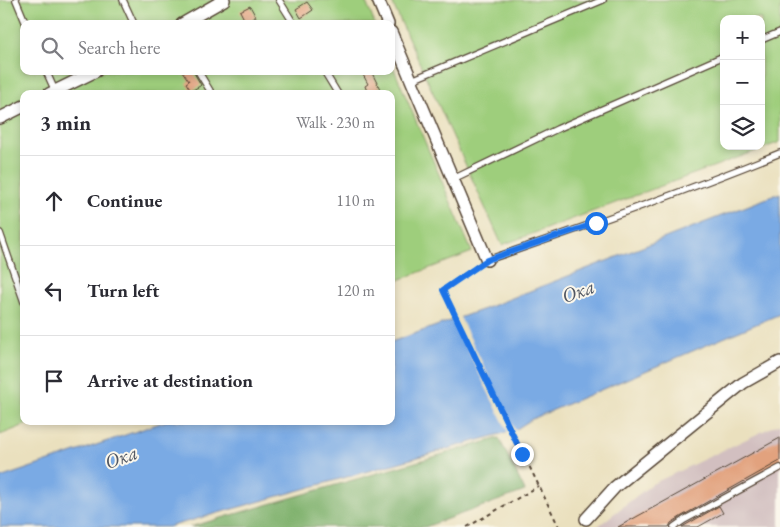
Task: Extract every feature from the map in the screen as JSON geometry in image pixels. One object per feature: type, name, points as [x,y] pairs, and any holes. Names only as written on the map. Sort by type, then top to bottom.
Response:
[{"type":"street","points":[[378,0],[386,20]]},
{"type":"street","points":[[189,20],[220,1]]},
{"type":"street","points":[[395,41],[487,260]]},
{"type":"street","points":[[56,90],[88,75]]},
{"type":"street","points":[[0,118],[20,108]]},
{"type":"street","points":[[584,523],[615,487],[743,383],[780,362]]},
{"type":"lane","points":[[16,0],[24,20]]},
{"type":"lane","points":[[123,0],[132,20]]},
{"type":"lane","points":[[280,0],[292,20]]},
{"type":"lane","points":[[412,80],[603,0]]},
{"type":"lane","points":[[765,38],[780,32]]},
{"type":"lane","points":[[453,179],[557,129],[720,58]]},
{"type":"lane","points":[[47,75],[51,90]]},
{"type":"lane","points":[[200,75],[210,90]]},
{"type":"lane","points":[[326,75],[336,90]]},
{"type":"lane","points":[[487,260],[717,179],[780,153]]},
{"type":"lane","points":[[0,233],[20,290]]},
{"type":"lane","points":[[674,527],[780,468]]},
{"type":"path","points":[[487,260],[443,290],[559,527]]},
{"type":"path","points":[[467,527],[539,486]]},
{"type":"shaded area","points":[[780,423],[780,527],[597,527],[652,484]]},
{"type":"green space","points":[[0,0],[365,0],[373,20],[20,20],[20,75],[395,75],[395,71],[472,252],[395,281],[395,90],[20,90],[20,425],[25,425],[0,435]]},
{"type":"green space","points":[[391,0],[780,0],[780,142],[765,148],[765,15],[720,15],[720,150],[758,150],[502,245]]},
{"type":"green space","points":[[499,438],[525,491],[425,527],[190,527]]},
{"type":"water","name":"Ока","points":[[780,193],[780,314],[532,419],[515,430],[168,527],[0,527],[0,478],[154,425],[395,425],[395,341],[484,309]]},
{"type":"pier","points":[[459,315],[516,432],[509,434],[451,317]]},
{"type":"building","points":[[307,2],[313,10],[301,18],[296,9]]},
{"type":"building","points":[[250,6],[256,17],[251,20],[244,20],[240,11]]},
{"type":"building","points":[[185,75],[195,75],[201,85],[190,90],[186,83],[189,81]]},
{"type":"building","points":[[363,75],[373,75],[380,89],[366,90],[365,86],[368,84]]},
{"type":"building","points":[[780,438],[780,461],[682,516],[671,523],[669,527],[618,527]]},
{"type":"building","points":[[719,506],[723,513],[698,527],[682,527]]},
{"type":"route","points":[[522,454],[443,290],[487,260],[596,223]]}]
